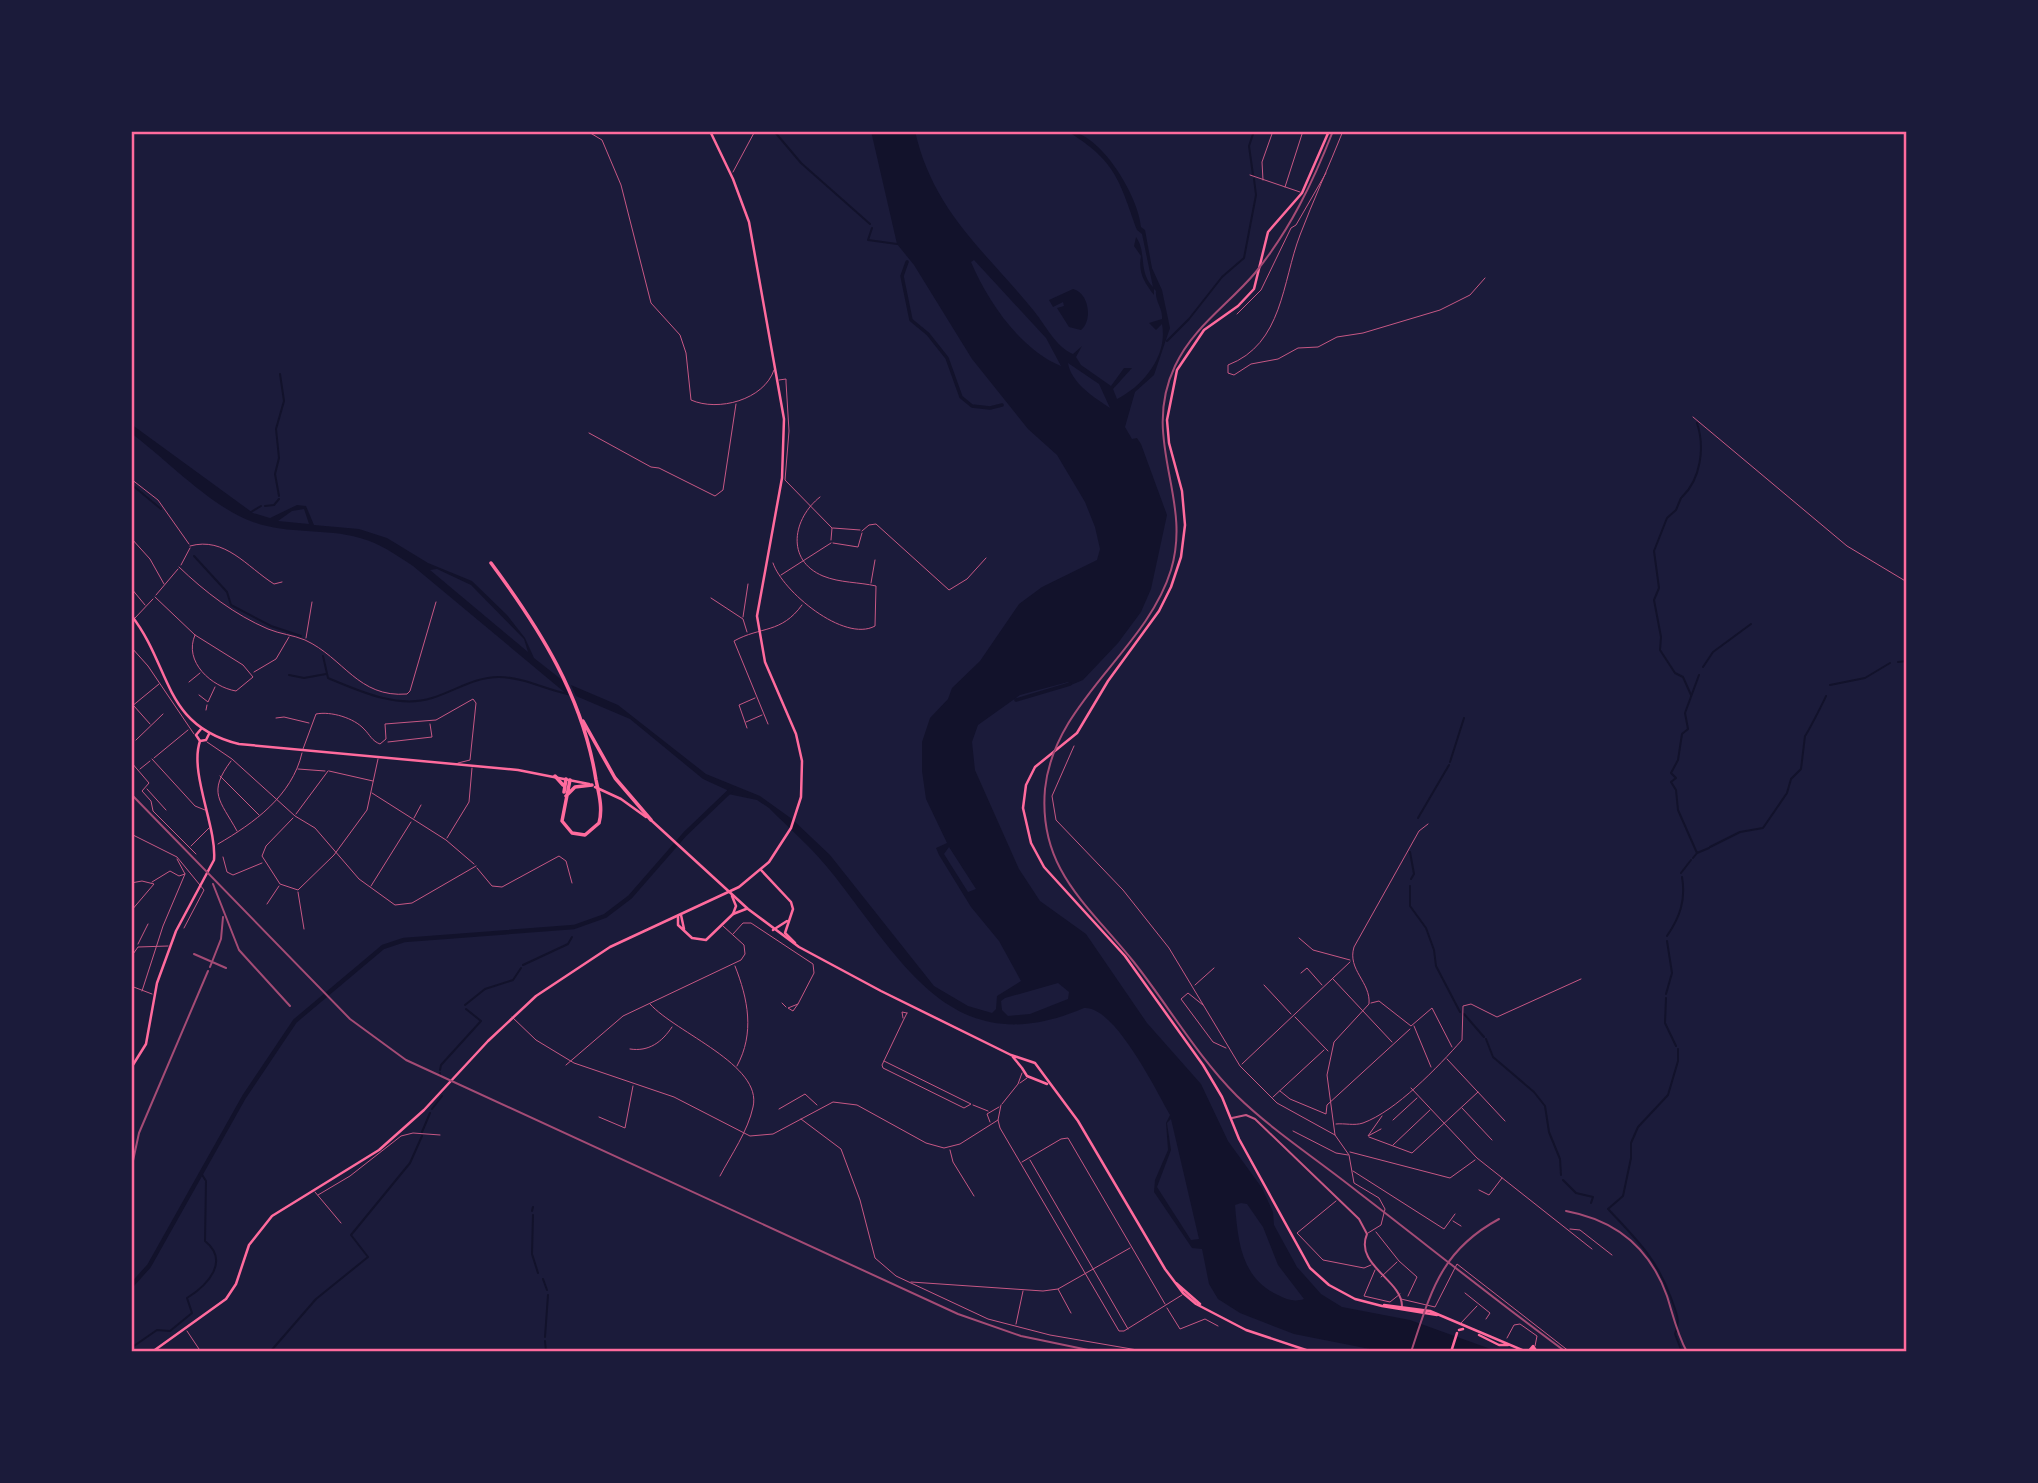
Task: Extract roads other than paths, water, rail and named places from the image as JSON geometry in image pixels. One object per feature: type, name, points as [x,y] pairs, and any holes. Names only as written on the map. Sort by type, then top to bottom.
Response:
[{"type":"highway","points":[[491,563],[524,607],[552,653],[578,710],[616,780],[651,820]]},
{"type":"highway","points":[[568,779],[564,786],[562,821],[568,831],[585,835],[596,827],[601,817],[595,771],[578,710]]},
{"type":"highway","points":[[555,776],[564,786]]},
{"type":"highway","points":[[564,797],[568,779]]},
{"type":"highway","points":[[564,797],[575,787],[594,786]]},
{"type":"main road","points":[[152,1352],[219,1306],[232,1292],[249,1245],[261,1227],[284,1208],[316,1193],[379,1150],[454,1079],[512,1017],[585,962],[739,887],[761,870],[785,840],[797,810],[802,787],[800,749],[769,673],[758,631],[760,590],[785,456],[779,382],[753,239],[730,173],[710,131]]},
{"type":"main road","points":[[1329,131],[1302,193],[1268,232],[1258,281],[1248,297],[1195,340],[1172,384],[1168,435],[1182,491],[1185,525],[1181,557],[1171,587],[1159,611],[1108,681],[1077,733],[1035,767],[1026,785],[1023,802],[1029,836],[1040,862],[1137,972],[1203,1065],[1313,1271],[1329,1285],[1376,1303],[1435,1314],[1520,1349],[1535,1347],[1537,1352]]},
{"type":"main road","points":[[135,616],[172,696],[193,722],[209,734],[239,744],[472,766],[555,776],[594,786],[621,799],[651,820],[732,896],[770,928],[799,947],[1012,1055],[1035,1063],[1078,1121],[1174,1282],[1188,1295]]},
{"type":"main road","points":[[131,1068],[146,1044],[155,995],[170,946],[210,869],[215,848],[205,810],[198,748],[200,741],[196,735],[201,729]]},
{"type":"main road","points":[[200,741],[206,740],[209,734]]},
{"type":"main road","points":[[761,870],[791,902],[793,909],[787,921],[786,935],[799,947]]},
{"type":"main road","points":[[752,877],[766,876]]},
{"type":"main road","points":[[663,923],[680,927],[692,938],[701,941],[711,938],[733,914],[736,906],[732,896]]},
{"type":"main road","points":[[733,914],[748,909]]},
{"type":"main road","points":[[680,927],[677,921],[681,915]]},
{"type":"main road","points":[[681,915],[684,930]]},
{"type":"main road","points":[[770,928],[787,921]]},
{"type":"main road","points":[[1012,1055],[1031,1077],[1048,1084]]},
{"type":"main road","points":[[1022,1069],[1028,1060]]},
{"type":"main road","points":[[1031,1077],[1039,1069]]},
{"type":"main road","points":[[1174,1282],[1202,1307],[1246,1330],[1312,1352]]},
{"type":"main road","points":[[1451,1352],[1461,1324]]},
{"type":"main road","points":[[1479,1335],[1499,1345],[1508,1345]]},
{"type":"street","points":[[586,131],[602,140],[621,185],[651,303],[680,335],[686,352],[690,398],[708,404],[736,402],[766,384],[776,361]]},
{"type":"street","points":[[730,173],[755,131]]},
{"type":"street","points":[[1263,181],[1262,162],[1273,131]]},
{"type":"street","points":[[1285,187],[1303,131]]},
{"type":"street","points":[[1343,131],[1328,173],[1299,237],[1293,265],[1272,326],[1254,352],[1228,365],[1227,372],[1234,375],[1251,364],[1278,359],[1298,348],[1312,347],[1337,337],[1363,334],[1440,310],[1470,295],[1485,278]]},
{"type":"street","points":[[1234,309],[1237,314],[1261,290],[1291,228],[1296,225],[1323,174],[1328,173]]},
{"type":"street","points":[[1250,175],[1302,193]]},
{"type":"street","points":[[766,384],[786,379],[789,431],[785,480],[832,528],[862,531]]},
{"type":"street","points":[[769,380],[779,382]]},
{"type":"street","points":[[590,433],[651,467],[659,468],[715,496],[723,490],[736,402]]},
{"type":"street","points":[[1693,417],[1847,546],[1907,582]]},
{"type":"street","points":[[131,479],[158,500],[190,546],[188,555],[179,567],[155,597],[135,616]]},
{"type":"street","points":[[773,563],[779,576],[803,603],[842,624],[872,629],[876,622],[878,589],[871,585],[820,575],[804,560],[796,533],[809,505],[820,497]]},
{"type":"street","points":[[779,576],[831,543],[858,547],[862,531],[869,525],[876,524],[949,590],[967,579],[986,558]]},
{"type":"street","points":[[831,543],[832,528]]},
{"type":"street","points":[[131,538],[150,559],[164,586]]},
{"type":"street","points":[[190,546],[204,542],[234,551],[256,573],[274,584],[282,582]]},
{"type":"street","points":[[871,585],[874,560]]},
{"type":"street","points":[[179,567],[218,600],[266,628],[305,640],[369,689],[380,694],[407,694],[436,602]]},
{"type":"street","points":[[747,634],[743,619],[748,584]]},
{"type":"street","points":[[131,588],[146,606]]},
{"type":"street","points":[[155,597],[195,635],[232,657],[253,677],[236,691],[216,685],[201,672],[194,658],[195,635]]},
{"type":"street","points":[[711,598],[743,619]]},
{"type":"street","points":[[305,640],[312,602]]},
{"type":"street","points":[[768,724],[734,641],[747,634],[780,626],[803,603]]},
{"type":"street","points":[[251,673],[276,659],[289,636]]},
{"type":"street","points":[[131,648],[196,735]]},
{"type":"street","points":[[131,653],[134,650]]},
{"type":"street","points":[[189,682],[201,672]]},
{"type":"street","points":[[151,725],[132,706],[160,684]]},
{"type":"street","points":[[206,710],[216,685]]},
{"type":"street","points":[[199,695],[208,702]]},
{"type":"street","points":[[747,728],[738,705],[757,697]]},
{"type":"street","points":[[386,741],[385,724],[430,722],[444,717],[467,701],[476,700],[470,760],[453,765]]},
{"type":"street","points":[[218,844],[260,817],[277,799],[296,769],[316,714],[343,717],[358,723],[376,743],[432,737],[430,722]]},
{"type":"street","points":[[744,722],[764,714]]},
{"type":"street","points":[[136,740],[163,715]]},
{"type":"street","points":[[276,719],[284,717],[311,724]]},
{"type":"street","points":[[139,771],[190,729]]},
{"type":"street","points":[[206,740],[232,759],[295,816],[315,828],[370,888],[388,901],[405,905],[475,866]]},
{"type":"street","points":[[1074,746],[1060,772],[1052,796],[1052,809],[1060,826],[1111,878],[1170,948],[1240,1066],[1272,1099],[1335,1135],[1349,1154],[1356,1186],[1383,1204],[1385,1218],[1364,1240],[1375,1270],[1399,1294],[1401,1307]]},
{"type":"street","points":[[298,890],[314,878],[336,852],[368,807],[378,758]]},
{"type":"street","points":[[152,759],[195,806],[205,810]]},
{"type":"street","points":[[232,759],[216,781],[220,802],[238,833]]},
{"type":"street","points":[[131,762],[149,783],[142,791],[151,801],[153,811],[196,854]]},
{"type":"street","points":[[446,840],[469,802],[472,766]]},
{"type":"street","points":[[296,769],[328,771],[374,781]]},
{"type":"street","points":[[298,890],[280,884],[264,862],[263,849],[295,816],[328,771]]},
{"type":"street","points":[[220,776],[260,817]]},
{"type":"street","points":[[145,787],[166,810]]},
{"type":"street","points":[[372,793],[446,840],[475,866],[492,886],[502,887],[559,856],[566,861],[572,883]]},
{"type":"street","points":[[370,888],[421,805]]},
{"type":"street","points":[[1240,1066],[1352,961],[1359,937],[1419,831],[1428,824]]},
{"type":"street","points":[[189,847],[209,828]]},
{"type":"street","points":[[131,834],[177,857],[205,892],[184,928]]},
{"type":"street","points":[[142,991],[185,874],[177,857]]},
{"type":"street","points":[[223,857],[227,872],[233,875],[264,862]]},
{"type":"street","points":[[131,883],[156,883],[170,871],[179,876],[185,874]]},
{"type":"street","points":[[131,911],[153,883]]},
{"type":"street","points":[[267,904],[280,884]]},
{"type":"street","points":[[298,890],[304,929]]},
{"type":"street","points":[[733,934],[743,923],[751,923],[813,964],[814,972],[793,1011],[782,1003]]},
{"type":"street","points":[[131,957],[148,924]]},
{"type":"street","points":[[566,1065],[623,1016],[742,959],[745,950],[723,926]]},
{"type":"street","points":[[1299,938],[1313,950],[1352,961],[1369,993],[1368,1004],[1363,1012],[1338,1036],[1329,1052],[1327,1087],[1335,1135]]},
{"type":"street","points":[[138,947],[170,946]]},
{"type":"street","points":[[734,964],[742,984],[748,1016],[747,1040],[737,1066]]},
{"type":"street","points":[[1193,986],[1213,968]]},
{"type":"street","points":[[1301,973],[1307,968],[1324,987]]},
{"type":"street","points":[[1308,979],[1313,974]]},
{"type":"street","points":[[1332,978],[1394,1044]]},
{"type":"street","points":[[1478,1091],[1410,1154],[1370,1137],[1367,1133],[1382,1114],[1462,1040],[1461,1008],[1466,1004],[1497,1017],[1581,979]]},
{"type":"street","points":[[1264,985],[1329,1052]]},
{"type":"street","points":[[131,986],[155,995]]},
{"type":"street","points":[[1204,1004],[1199,1004],[1188,993],[1181,999],[1213,1042],[1228,1048]]},
{"type":"street","points":[[1368,1004],[1377,1000],[1409,1026],[1414,1025],[1432,1008],[1453,1049]]},
{"type":"street","points":[[649,1002],[673,1025],[737,1066],[752,1084],[754,1098],[742,1133],[720,1176]]},
{"type":"street","points":[[788,1008],[798,1004]]},
{"type":"street","points":[[512,1017],[536,1040],[570,1062],[602,1076],[674,1097],[742,1133],[760,1136],[773,1134],[833,1101],[852,1103],[932,1145],[949,1148],[965,1142],[998,1120]]},
{"type":"street","points":[[903,1021],[882,1066],[887,1071],[964,1108],[971,1104]]},
{"type":"street","points":[[630,1049],[637,1050],[660,1043],[673,1025]]},
{"type":"street","points":[[1414,1025],[1433,1069]]},
{"type":"street","points":[[1280,1091],[1290,1099],[1324,1114],[1329,1104],[1410,1029]]},
{"type":"street","points":[[1272,1099],[1325,1049]]},
{"type":"street","points":[[1445,1057],[1506,1121]]},
{"type":"street","points":[[884,1061],[990,1112],[1001,1105],[1018,1084],[1031,1077]]},
{"type":"street","points":[[1018,1084],[1022,1069]]},
{"type":"street","points":[[599,1117],[625,1128],[634,1084]]},
{"type":"street","points":[[928,1091],[931,1084]]},
{"type":"street","points":[[1411,1088],[1477,1158],[1592,1249]]},
{"type":"street","points":[[779,1109],[807,1094],[818,1107]]},
{"type":"street","points":[[1393,1120],[1419,1096]]},
{"type":"street","points":[[1001,1105],[998,1115],[1000,1128],[1120,1332],[1188,1295]]},
{"type":"street","points":[[1461,1107],[1492,1140]]},
{"type":"street","points":[[981,1109],[987,1118],[1000,1128]]},
{"type":"street","points":[[1392,1147],[1431,1109]]},
{"type":"street","points":[[994,1111],[998,1115]]},
{"type":"street","points":[[984,1127],[990,1112]]},
{"type":"street","points":[[1333,1125],[1362,1124],[1382,1114]]},
{"type":"street","points":[[1231,1119],[1246,1115],[1252,1117],[1359,1219],[1367,1234]]},
{"type":"street","points":[[800,1118],[841,1149],[860,1200],[876,1258],[909,1283],[988,1319],[1016,1327],[1149,1352]]},
{"type":"street","points":[[1370,1137],[1381,1129]]},
{"type":"street","points":[[1293,1131],[1336,1153],[1349,1154],[1356,1151],[1450,1178],[1477,1158]]},
{"type":"street","points":[[341,1223],[316,1193],[349,1176],[401,1136],[413,1133],[440,1135]]},
{"type":"street","points":[[1020,1162],[1066,1138],[1180,1329],[1205,1319],[1218,1326]]},
{"type":"street","points":[[949,1148],[953,1162],[974,1196]]},
{"type":"street","points":[[1029,1158],[1128,1329]]},
{"type":"street","points":[[1351,1171],[1444,1230],[1455,1214]]},
{"type":"street","points":[[1479,1190],[1489,1195],[1502,1178]]},
{"type":"street","points":[[1042,1200],[1050,1195]]},
{"type":"street","points":[[1338,1199],[1297,1233],[1323,1260],[1364,1268],[1372,1264]]},
{"type":"street","points":[[1451,1219],[1461,1226]]},
{"type":"street","points":[[1375,1230],[1399,1261],[1417,1277],[1407,1298]]},
{"type":"street","points":[[1568,1230],[1580,1230],[1612,1255]]},
{"type":"street","points":[[1063,1237],[1072,1233]]},
{"type":"street","points":[[909,1283],[938,1282],[1058,1289],[1132,1247]]},
{"type":"street","points":[[1381,1277],[1399,1261]]},
{"type":"street","points":[[1435,1314],[1435,1307],[1457,1264],[1570,1352]]},
{"type":"street","points":[[1375,1270],[1364,1293],[1376,1303],[1390,1302],[1399,1294]]},
{"type":"street","points":[[1016,1327],[1023,1289]]},
{"type":"street","points":[[1058,1289],[1071,1313]]},
{"type":"street","points":[[1178,1299],[1183,1293]]},
{"type":"street","points":[[1465,1293],[1490,1313],[1486,1319]]},
{"type":"street","points":[[1401,1298],[1407,1298],[1415,1304],[1435,1307]]},
{"type":"street","points":[[1461,1324],[1478,1304]]},
{"type":"street","points":[[1507,1339],[1514,1325],[1520,1324],[1537,1336],[1535,1347]]},
{"type":"street","points":[[186,1329],[201,1352]]},
{"type":"waterway","points":[[774,131],[801,163],[870,224]]},
{"type":"waterway","points":[[1253,175],[1249,146],[1254,131]]},
{"type":"waterway","points":[[1167,341],[1189,319],[1222,277],[1244,258],[1256,195],[1254,179]]},
{"type":"waterway","points":[[872,228],[868,240],[897,244]]},
{"type":"waterway","points":[[907,262],[902,276],[911,320],[928,334],[947,358],[961,397],[972,406],[990,408],[1002,405]]},
{"type":"waterway","points":[[279,496],[275,474],[279,458],[276,429],[284,401],[280,374]]},
{"type":"waterway","points":[[1682,497],[1693,481],[1700,462],[1701,442],[1697,423]]},
{"type":"waterway","points":[[131,484],[161,509]]},
{"type":"waterway","points":[[1681,498],[1676,510],[1667,518],[1654,551],[1659,588],[1654,600],[1661,637],[1660,650],[1675,673],[1683,677],[1691,695]]},
{"type":"waterway","points":[[265,506],[274,505],[279,499]]},
{"type":"waterway","points":[[251,512],[261,506]]},
{"type":"waterway","points":[[194,556],[227,592],[231,605],[271,626],[301,636]]},
{"type":"waterway","points":[[1703,667],[1713,652],[1751,624]]},
{"type":"waterway","points":[[323,656],[328,678],[392,700],[419,701],[481,679],[499,677],[524,681],[567,694]]},
{"type":"waterway","points":[[1898,662],[1907,661]]},
{"type":"waterway","points":[[1830,685],[1865,678],[1890,663]]},
{"type":"waterway","points":[[289,675],[304,678],[326,674]]},
{"type":"waterway","points":[[1693,858],[1697,853],[1678,810],[1676,790],[1671,782],[1676,778],[1671,773],[1678,760],[1682,734],[1688,729],[1685,713],[1699,675]]},
{"type":"waterway","points":[[1016,700],[1070,684]]},
{"type":"waterway","points":[[1710,847],[1740,832],[1763,828],[1787,793],[1791,779],[1801,769],[1805,736],[1826,696]]},
{"type":"waterway","points":[[1450,762],[1464,718]]},
{"type":"waterway","points":[[1418,818],[1449,765]]},
{"type":"waterway","points":[[131,1286],[149,1266],[244,1097],[295,1021],[383,947],[404,940],[574,927],[605,916],[630,897],[685,834],[731,790]]},
{"type":"waterway","points":[[1697,853],[1709,848]]},
{"type":"waterway","points":[[1410,852],[1414,874],[1411,879]]},
{"type":"waterway","points":[[1681,873],[1691,860]]},
{"type":"waterway","points":[[1667,936],[1681,908],[1682,877]]},
{"type":"waterway","points":[[1410,886],[1410,906],[1426,928],[1434,950],[1436,966],[1460,1012]]},
{"type":"waterway","points":[[523,965],[568,944],[572,937]]},
{"type":"waterway","points":[[1666,994],[1672,973],[1667,941]]},
{"type":"waterway","points":[[465,1005],[485,989],[513,980],[521,968]]},
{"type":"waterway","points":[[1666,998],[1665,1023],[1676,1046]]},
{"type":"waterway","points":[[440,1070],[441,1065],[481,1021],[466,1009]]},
{"type":"waterway","points":[[1464,1014],[1484,1037]]},
{"type":"waterway","points":[[1486,1039],[1493,1057],[1534,1092],[1545,1106],[1549,1132],[1560,1159],[1561,1175]]},
{"type":"waterway","points":[[1608,1209],[1623,1196],[1631,1158],[1631,1143],[1638,1127],[1668,1095],[1678,1061],[1678,1049]]},
{"type":"waterway","points":[[432,1109],[442,1096]]},
{"type":"waterway","points":[[422,1132],[430,1113]]},
{"type":"waterway","points":[[270,1352],[316,1299],[368,1257],[351,1235],[410,1163],[422,1136]]},
{"type":"waterway","points":[[131,1348],[157,1330],[170,1331],[192,1313],[187,1298],[209,1280],[213,1272],[216,1257],[205,1241],[206,1181],[201,1173]]},
{"type":"waterway","points":[[1563,1180],[1576,1193],[1593,1197],[1591,1203]]},
{"type":"waterway","points":[[532,1211],[533,1207]]},
{"type":"waterway","points":[[1609,1210],[1637,1241],[1659,1272],[1676,1312],[1678,1325],[1675,1334],[1682,1352]]},
{"type":"waterway","points":[[533,1215],[532,1254],[538,1273]]},
{"type":"waterway","points":[[543,1279],[547,1290]]},
{"type":"waterway","points":[[545,1337],[548,1295]]},
{"type":"waterway","points":[[545,1341],[546,1352]]},
{"type":"railway","points":[[1333,131],[1309,187],[1268,257],[1245,285],[1191,340],[1175,366],[1166,393],[1163,419],[1164,444],[1176,518],[1176,544],[1171,570],[1159,599],[1142,626],[1082,702],[1065,729],[1052,758],[1045,789],[1045,817],[1049,842],[1058,864],[1084,903],[1133,961],[1222,1081],[1237,1096],[1281,1133],[1566,1352]]},
{"type":"railway","points":[[131,794],[350,1019],[406,1060],[958,1314],[1021,1336],[1098,1352]]},
{"type":"railway","points":[[213,884],[239,950],[290,1006]]},
{"type":"railway","points":[[210,967],[221,939],[223,917]]},
{"type":"railway","points":[[194,954],[226,968]]},
{"type":"railway","points":[[131,1170],[139,1133],[208,971]]},
{"type":"railway","points":[[1566,1211],[1600,1221],[1615,1229],[1640,1250],[1660,1279],[1687,1352]]},
{"type":"railway","points":[[1411,1352],[1440,1275],[1463,1245],[1499,1219]]}]
